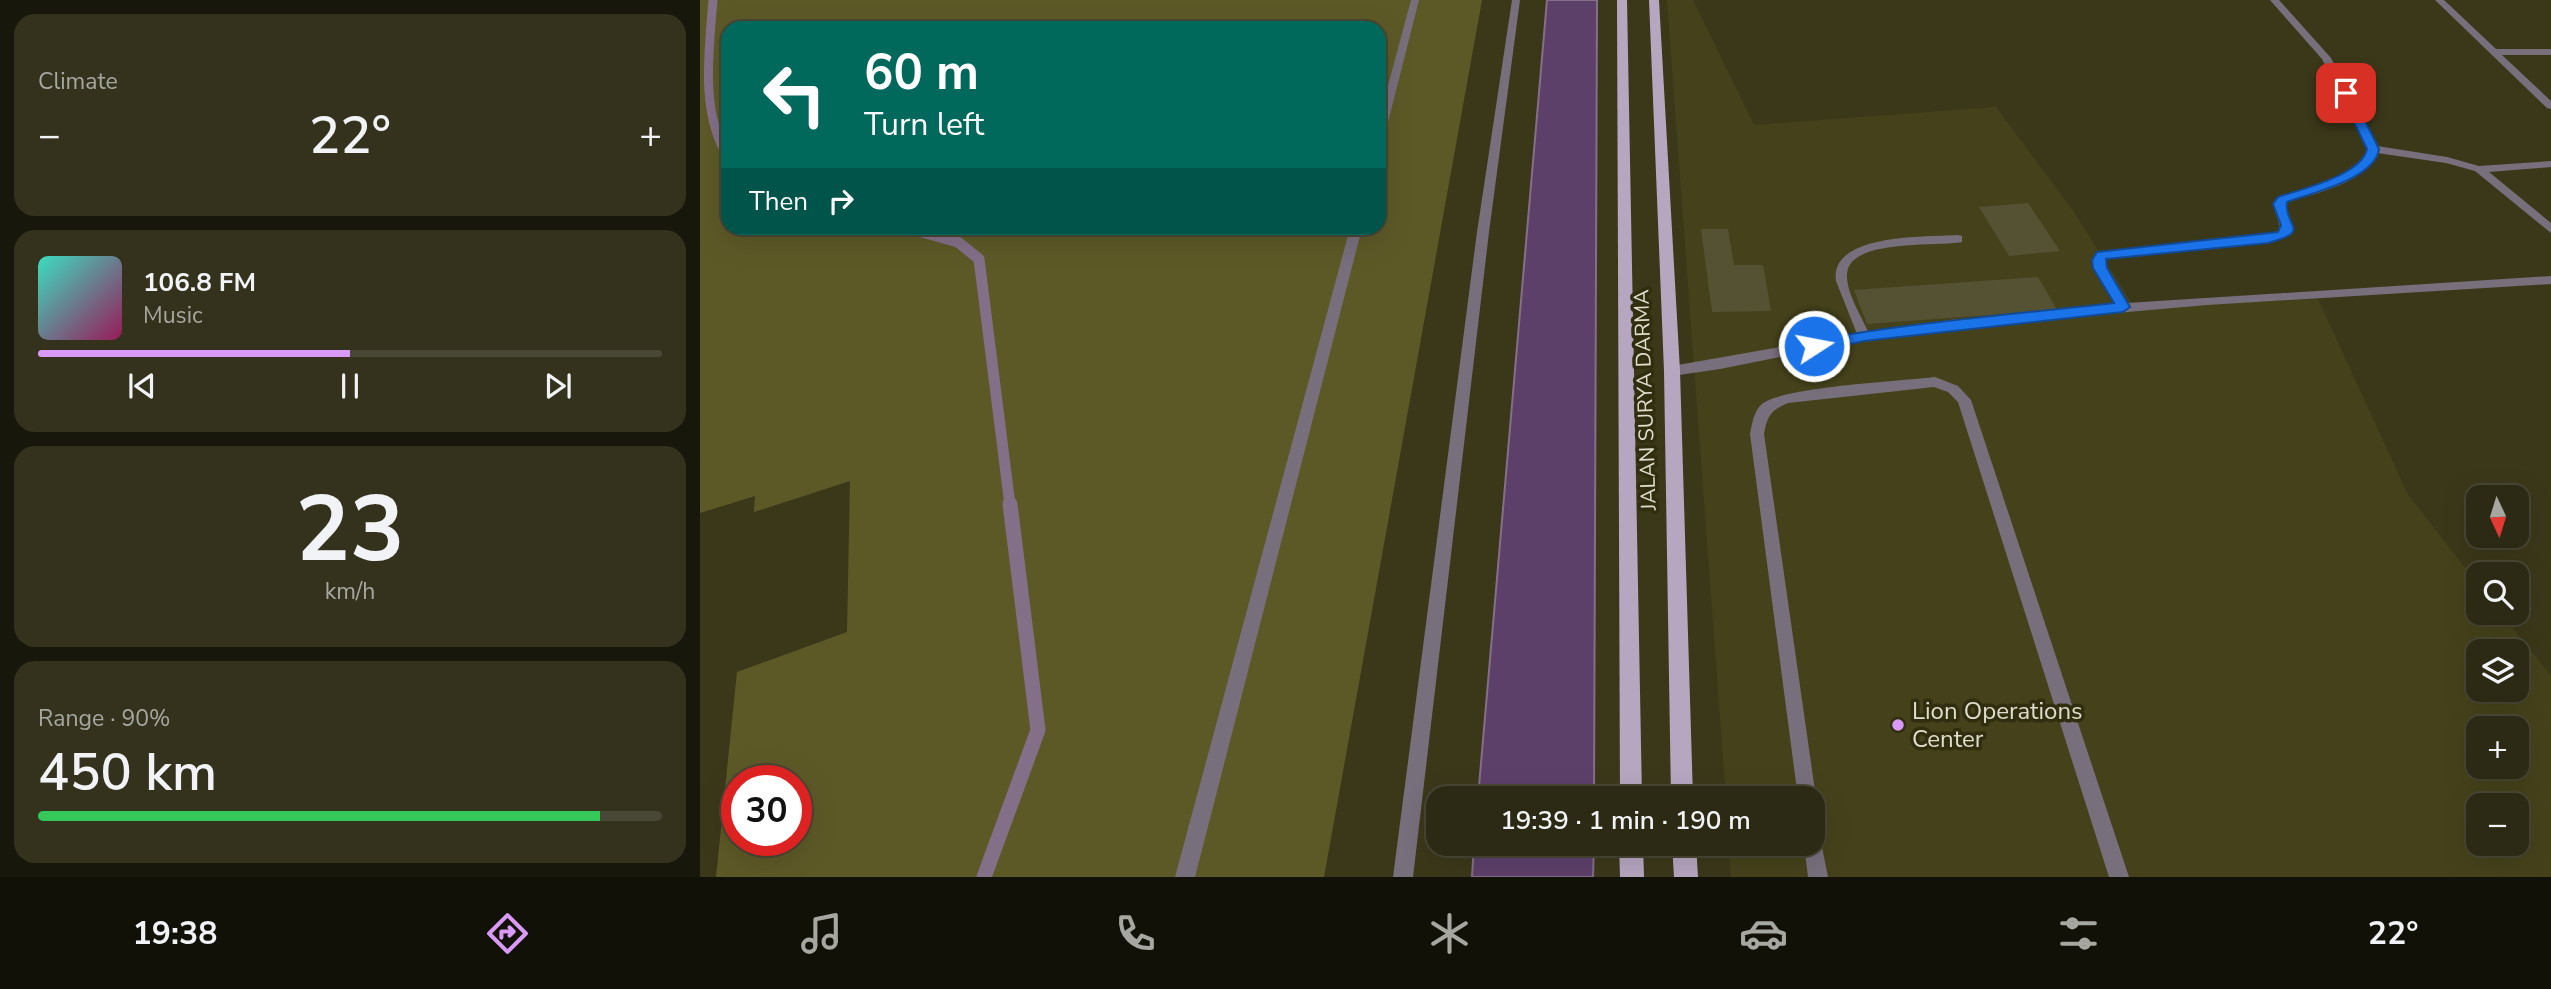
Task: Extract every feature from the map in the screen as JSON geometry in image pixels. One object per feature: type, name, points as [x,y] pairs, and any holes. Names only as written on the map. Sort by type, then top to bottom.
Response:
[{"type":"main road","name":"JALAN SURYA DARMA","points":[[1622,0],[1631,786]]},
{"type":"main road","name":"JALAN SURYA DARMA","points":[[1654,0],[1672,371],[1682,786]]},
{"type":"main road","points":[[1632,856],[1632,877]]},
{"type":"main road","points":[[1685,856],[1686,877]]},
{"type":"street","points":[[1386,111],[1415,0]]},
{"type":"street","points":[[1403,877],[1483,232],[1516,0]]},
{"type":"street","points":[[2123,307],[2100,268],[2098,260],[2101,255],[2268,239],[2282,235],[2287,232],[2288,225],[2280,211],[2279,204],[2283,200],[2354,174],[2372,155],[2373,149],[2326,58],[2274,0]]},
{"type":"street","points":[[2439,0],[2551,106]]},
{"type":"street","points":[[2495,52],[2551,52]]},
{"type":"street","points":[[2373,149],[2447,160],[2479,169],[2551,164]]},
{"type":"street","points":[[2479,169],[2551,229]]},
{"type":"street","points":[[1185,877],[1354,235]]},
{"type":"street","points":[[1864,336],[1841,274],[1844,260],[1855,251],[1873,246],[1958,239]]},
{"type":"street","points":[[1672,371],[1713,367],[1864,336],[2123,307],[2551,280]]},
{"type":"street","points":[[1805,786],[1757,434],[1760,414],[1769,405],[1786,398],[1935,382],[1953,389],[1964,400],[2119,877]]},
{"type":"street","points":[[1815,856],[1818,877]]},
{"type":"shaded area","points":[[700,0],[1482,0],[1324,877],[716,877],[721,828],[721,856],[812,856],[812,765],[727,765],[737,672],[847,632],[850,481],[754,512],[755,496],[700,513]]},
{"type":"shaded area","points":[[1547,0],[1597,0],[1594,786],[1479,786]]},
{"type":"shaded area","points":[[1667,0],[1693,0],[1754,125],[1996,107],[2074,212],[2134,307],[2318,299],[2408,495],[2466,569],[2466,625],[2511,625],[2522,639],[2466,639],[2466,702],[2529,702],[2529,648],[2551,676],[2551,877],[1731,877],[1730,856],[1825,856],[1825,786],[1725,786]]},
{"type":"shaded area","points":[[1473,856],[1594,856],[1593,877],[1472,877]]},
{"type":"building","points":[[2028,203],[2060,251],[2009,256],[1979,207]]},
{"type":"building","points":[[1701,229],[1728,229],[1734,265],[1763,265],[1771,311],[1712,312]]},
{"type":"building","points":[[2038,277],[2057,310],[1867,324],[1854,290]]},
{"type":"waterway","points":[[713,0],[708,81],[713,121],[721,144]]},
{"type":"waterway","points":[[933,235],[958,242],[979,259],[1010,505]]},
{"type":"waterway","points":[[984,877],[1038,730],[1010,504]]},
{"type":"place","name":"Lion Operations Center","points":[[1898,725]]},
{"type":"route","points":[[1814,346],[1864,336],[2123,307],[2100,268],[2098,260],[2101,255],[2268,239],[2282,235],[2287,232],[2288,225],[2280,211],[2279,204],[2283,200],[2354,174],[2372,155],[2373,149],[2346,93]]}]
